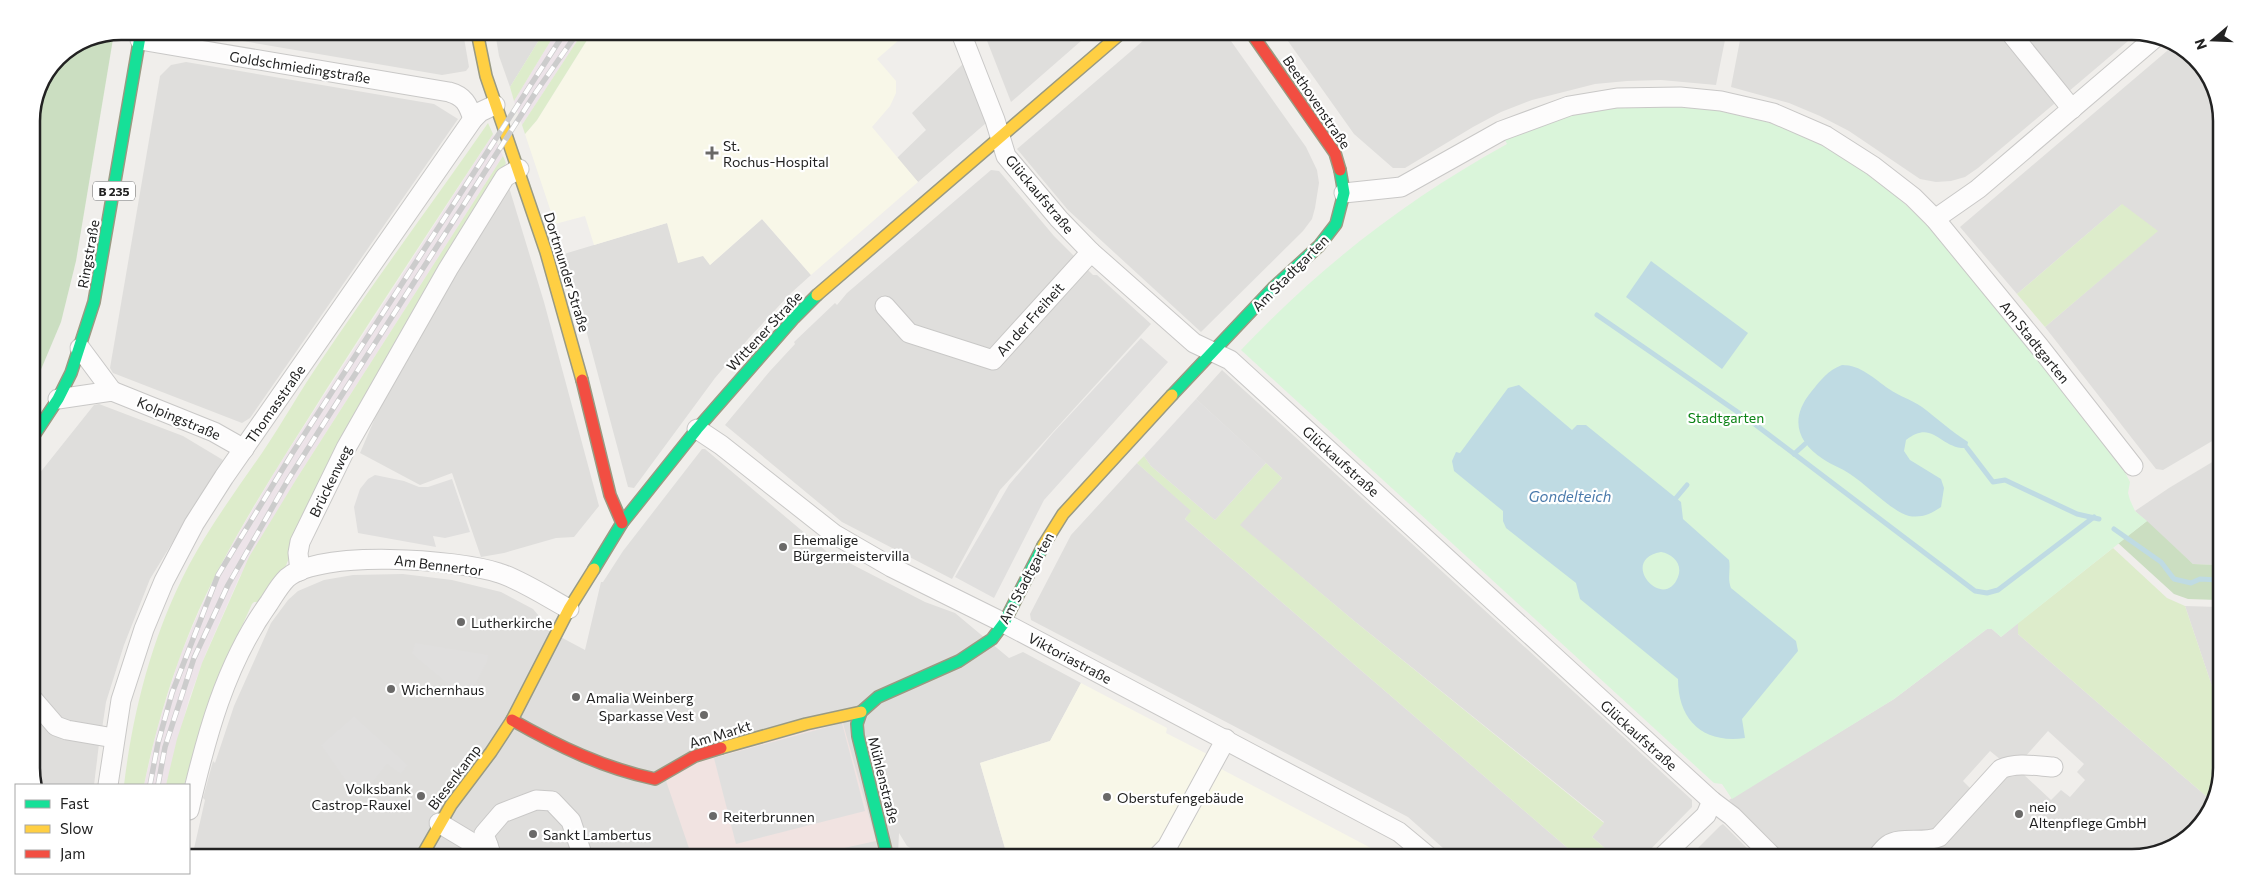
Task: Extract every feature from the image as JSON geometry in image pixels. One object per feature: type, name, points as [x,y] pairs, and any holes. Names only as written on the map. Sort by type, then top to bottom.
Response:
[{"type":"street","name":"Ringstraße","points":[[40,427],[58,399],[80,348],[96,294],[139,40]]},
{"type":"street","name":"Goldschmiedingstraße","points":[[162,40],[455,93]]},
{"type":"street","name":"Dortmunder Straße","points":[[479,40],[486,76],[519,169],[575,353],[610,495],[622,523]]},
{"type":"street","name":"Glückaufstraße","points":[[964,40],[1006,156],[1059,219],[1091,252],[1194,343],[1230,360],[1237,366],[1712,801],[1732,816],[1765,849]]},
{"type":"street","name":"Wittener Straße","points":[[512,720],[570,609],[622,523],[697,429],[794,318],[842,273],[1113,40]]},
{"type":"street","name":"Beethovenstraße","points":[[1256,40],[1335,153],[1343,179],[1344,193]]},
{"type":"street","points":[[2016,40],[2072,109]]},
{"type":"street","points":[[1935,219],[1978,189],[2150,42]]},
{"type":"street","points":[[472,119],[466,101],[455,93],[486,76]]},
{"type":"street","name":"Am Stadtgarten","points":[[861,712],[878,696],[959,661],[992,639],[1004,623],[1048,537],[1062,514],[1273,288],[1329,235],[1336,224],[1344,193],[1401,187],[1501,131],[1569,106],[1617,98],[1680,97],[1721,101],[1773,114],[1826,136],[1873,166],[1913,197],[1935,219],[2039,346],[2133,466]]},
{"type":"street","name":"Thomasstraße","points":[[108,784],[121,700],[144,629],[164,580],[194,524],[244,448],[472,119],[480,112],[495,105]]},
{"type":"street","name":"Brückenweg","points":[[300,571],[298,553],[300,542],[346,448],[448,269],[505,177],[519,169]]},
{"type":"street","name":"An der Freiheit","points":[[885,306],[909,333],[993,360],[1091,252]]},
{"type":"street","points":[[58,399],[112,391],[80,348]]},
{"type":"street","name":"Kolpingstraße","points":[[112,391],[214,432],[244,448]]},
{"type":"street","name":"Viktoriastraße","points":[[697,429],[721,445],[834,534],[891,567],[1004,623],[1399,832],[1420,849]]},
{"type":"street","name":"Am Bennertor","points":[[300,571],[341,561],[389,559],[463,566],[499,573],[570,609]]},
{"type":"street","points":[[190,806],[215,713],[242,646],[278,586],[289,576],[300,571]]},
{"type":"street","points":[[40,707],[56,726],[67,730],[114,738]]},
{"type":"street","name":"Am Markt","points":[[512,720],[543,738],[615,770],[655,779],[695,756],[806,724],[861,712]]},
{"type":"street","name":"Mühlenstraße","points":[[861,712],[857,724],[858,736],[886,849]]},
{"type":"street","name":"Biesenkamp","points":[[426,849],[439,823],[512,720]]},
{"type":"street","points":[[1166,849],[1226,739]]},
{"type":"street","points":[[1884,849],[1894,842],[1933,840],[1939,837],[2001,769],[2008,766],[2023,765],[2053,767]]},
{"type":"street","points":[[490,849],[484,834],[502,814],[536,800],[552,801],[571,821],[580,849]]},
{"type":"street","points":[[1670,849],[1706,815],[1712,801]]},
{"type":"street","points":[[439,823],[474,844],[490,849]]},
{"type":"shaded area","points":[[237,40],[464,40],[469,67],[466,71],[442,75]]},
{"type":"shaded area","points":[[496,40],[539,40],[510,87],[499,56]]},
{"type":"shaded area","points":[[551,40],[578,40],[522,125],[514,101]]},
{"type":"shaded area","name":"St. Rochus-Hospital","points":[[587,40],[899,40],[877,59],[896,81],[896,93],[890,106],[872,127],[918,182],[811,275],[762,219],[710,265],[703,256],[678,263],[667,223],[594,245],[585,216],[555,224],[525,134],[537,120]]},
{"type":"shaded area","points":[[987,40],[1082,40],[1011,102]]},
{"type":"shaded area","points":[[1144,40],[1230,40],[1306,147],[1317,170],[1319,183],[1312,219],[1303,231],[1201,332],[1068,210],[1017,149]]},
{"type":"shaded area","points":[[1287,40],[1725,40],[1716,85],[1661,80],[1627,81],[1595,84],[1532,100],[1501,112],[1405,168],[1393,168],[1354,134]]},
{"type":"shaded area","points":[[1740,40],[2006,40],[2054,98],[2054,104],[1965,177],[1951,181],[1936,182],[1920,179],[1849,131],[1820,116],[1789,103],[1731,87]]},
{"type":"shaded area","points":[[2026,40],[2129,40],[2068,92]]},
{"type":"shaded area","points":[[2169,49],[2190,65],[2205,85],[2213,116],[2213,441],[2163,470],[2156,469],[2045,327],[2157,231],[2121,205],[2017,294],[1960,227]]},
{"type":"shaded area","points":[[186,62],[434,104],[458,119],[250,418],[242,423],[113,373],[110,368],[160,76],[171,65]]},
{"type":"shaded area","points":[[963,64],[986,123],[918,182],[897,158],[926,130],[912,113]]},
{"type":"shaded area","points":[[493,134],[503,156],[297,478],[239,578],[206,653],[189,699],[166,784],[144,784],[157,729],[180,656],[201,607],[230,548],[279,465]]},
{"type":"shaded area","points":[[991,170],[999,171],[1054,236],[1093,275],[1097,275],[1151,324],[1000,490],[952,579],[842,522],[725,425],[795,344],[794,342],[835,303],[837,305],[847,293]]},
{"type":"shaded area","points":[[508,184],[544,302],[599,506],[574,537],[556,538],[504,553],[481,557],[452,473],[420,485],[360,453],[378,411],[408,359],[411,345]]},
{"type":"shaded area","points":[[762,219],[811,275],[791,293],[749,338],[715,378],[634,488],[628,487],[564,254],[667,223],[704,256],[710,265]]},
{"type":"shaded area","points":[[1141,338],[1168,362],[1044,500],[994,598],[955,577],[1009,485],[1053,433]]},
{"type":"shaded area","points":[[1222,370],[1692,800],[1692,807],[1651,849],[1606,849],[1592,837],[1604,822],[1353,620],[1239,525],[1282,478],[1196,399]]},
{"type":"shaded area","points":[[1196,399],[1266,463],[1215,520],[1151,466],[1144,456]]},
{"type":"shaded area","points":[[99,404],[183,436],[223,460],[150,579],[124,645],[106,702],[102,729],[57,719],[40,698],[40,473],[94,405]]},
{"type":"shaded area","points":[[702,449],[705,449],[826,551],[925,602],[955,613],[1009,658],[1023,652],[1081,683],[1050,741],[980,763],[1005,849],[912,849],[907,846],[899,833],[898,849],[194,849],[205,800],[203,798],[213,761],[215,763],[234,706],[271,623],[288,600],[298,591],[324,580],[353,575],[403,574],[452,580],[501,592],[533,609],[539,616],[538,625],[585,650],[601,582],[603,582],[623,551]]},
{"type":"shaded area","points":[[2213,462],[2213,565],[2193,564],[2135,511]]},
{"type":"shaded area","points":[[1137,463],[1192,511],[1185,519],[1569,849],[1444,849],[1408,817],[1031,620],[1030,614],[1071,535]]},
{"type":"shaded area","points":[[375,475],[404,481],[419,487],[428,487],[452,479],[470,532],[445,538],[433,536],[436,547],[358,533],[354,507],[360,489],[368,479]]},
{"type":"shaded area","points":[[2185,606],[2213,607],[2213,689]]},
{"type":"shaded area","points":[[2018,623],[2018,634],[2208,797],[2205,804],[2189,825],[2173,838],[2158,845],[2132,849],[1911,849],[1940,846],[2003,777],[2022,773],[2051,800],[2061,790],[2070,797],[2085,780],[2077,772],[2084,764],[2048,731],[2024,758],[2001,760],[1990,751],[1963,781],[1973,791],[1939,828],[1888,849],[1777,849],[1729,800],[1894,699],[1987,629],[1992,629],[2001,637]]},
{"type":"shaded area","points":[[415,643],[488,655],[487,662],[467,700],[455,695],[448,684],[412,654]]},
{"type":"shaded area","points":[[1081,683],[1167,728],[1166,733],[1211,756],[1209,762],[1373,849],[1005,849],[980,763],[1050,741]]},
{"type":"shaded area","points":[[40,711],[99,744],[94,784],[42,784],[40,773]]},
{"type":"shaded area","points":[[354,716],[408,765],[401,774],[387,764],[359,800],[321,745]]},
{"type":"shaded area","points":[[842,720],[876,841],[839,849],[689,849],[663,772]]},
{"type":"shaded area","points":[[842,723],[865,811],[736,844],[714,758]]},
{"type":"shaded area","points":[[1723,824],[1748,849],[1697,849]]},
{"type":"green space","points":[[539,40],[551,40],[514,101],[510,87]]},
{"type":"green space","points":[[578,40],[587,40],[537,120],[525,134],[522,125]]},
{"type":"green space","points":[[113,41],[76,261],[61,322],[40,372],[40,121],[42,105],[46,90],[64,64],[90,46]]},
{"type":"green space","name":"Stadtgarten","points":[[1671,105],[1739,113],[1789,129],[1847,158],[1887,188],[1927,224],[2115,452],[2130,482],[2128,493],[2135,511],[2147,521],[2001,637],[1992,629],[1987,629],[1894,699],[1732,799],[1722,784],[1714,783],[1241,350],[1271,319],[1334,262],[1433,188],[1507,144],[1504,138],[1552,120],[1582,112],[1615,107]]},
{"type":"green space","points":[[488,123],[493,134],[326,390],[237,535],[206,595],[184,645],[164,704],[144,784],[124,784],[133,729],[146,672],[176,591],[197,550],[270,441],[314,370]]},
{"type":"green space","points":[[503,156],[506,163],[295,543],[285,568],[264,602],[254,602],[252,604],[215,685],[184,784],[166,784],[177,739],[202,663],[249,557],[297,478]]},
{"type":"green space","points":[[2122,204],[2158,231],[2045,327],[2017,294]]},
{"type":"green space","points":[[1144,456],[1151,466],[1215,520],[1266,463],[1282,478],[1240,525],[1353,620],[1604,823],[1592,837],[1606,849],[1569,849],[1185,519],[1191,511],[1137,463]]},
{"type":"green space","points":[[2147,521],[2193,564],[2213,565],[2213,600],[2188,599],[2174,594],[2118,543]]},
{"type":"green space","points":[[2113,548],[2167,598],[2185,606],[2213,689],[2213,768],[2208,797],[2018,634],[2018,623]]},
{"type":"water","points":[[1651,261],[1748,333],[1722,369],[1626,297]]},
{"type":"water","points":[[1842,365],[1855,367],[1867,373],[1893,391],[1922,407],[1968,442],[1967,448],[1958,447],[1937,436],[1924,432],[1906,440],[1904,451],[1910,460],[1941,479],[1944,488],[1941,507],[1922,516],[1909,516],[1902,513],[1894,509],[1856,478],[1823,459],[1807,445],[1799,428],[1800,411],[1804,402],[1821,380],[1828,373]]},
{"type":"water","name":"Gondelteich","points":[[1519,385],[1572,430],[1577,425],[1586,425],[1681,502],[1683,519],[1729,560],[1731,588],[1796,641],[1798,651],[1742,719],[1745,738],[1730,739],[1717,737],[1705,733],[1696,726],[1688,717],[1683,706],[1679,694],[1678,679],[1580,599],[1576,583],[1506,528],[1503,521],[1503,511],[1454,471],[1452,461],[1456,452],[1460,453],[1508,388]],"holes":[[[1661,552],[1676,560],[1679,572],[1671,587],[1663,589],[1655,587],[1648,581],[1643,573],[1643,564],[1649,557]]]},
{"type":"waterway","points":[[1597,315],[1739,413]]},
{"type":"waterway","points":[[1748,419],[1975,591],[1987,593],[1998,590],[2094,517]]},
{"type":"waterway","points":[[1794,454],[1805,444]]},
{"type":"waterway","points":[[1967,448],[1993,482],[2005,480],[2077,514],[2099,519]]},
{"type":"waterway","points":[[1676,498],[1687,485]]},
{"type":"waterway","points":[[2114,529],[2161,562],[2174,579],[2191,583],[2200,579],[2213,580]]},
{"type":"railway","points":[[150,784],[158,743],[172,693],[218,575],[293,452],[560,40]]},
{"type":"railway","points":[[158,784],[165,747],[194,658],[228,585],[288,480],[536,92],[572,40]]},
{"type":"traffic: fast","points":[[40,426],[58,399],[71,373],[94,302],[139,40]]},
{"type":"traffic: fast","points":[[1172,395],[1273,288],[1319,246],[1336,224],[1344,193],[1340,170]]},
{"type":"traffic: fast","points":[[594,569],[622,523],[697,429],[794,318],[817,295]]},
{"type":"traffic: fast","points":[[886,849],[858,736],[857,724],[861,712],[878,697],[959,661],[992,639],[1004,623],[1043,546]]},
{"type":"traffic: slow","points":[[479,40],[486,76],[546,252],[582,380]]},
{"type":"traffic: slow","points":[[817,295],[1113,40]]},
{"type":"traffic: slow","points":[[1043,546],[1063,514],[1172,395]]},
{"type":"traffic: slow","points":[[426,849],[451,805],[491,752],[512,720],[569,609],[594,569]]},
{"type":"traffic: slow","points":[[721,748],[806,724],[861,712]]},
{"type":"traffic: jam","points":[[1256,40],[1335,153],[1340,170]]},
{"type":"traffic: jam","points":[[582,380],[610,495],[622,523]]},
{"type":"traffic: jam","points":[[512,720],[546,739],[581,755],[617,769],[655,779],[695,756],[721,748]]},
{"type":"place","name":"St. Rochus-Hospital","points":[[712,153]]},
{"type":"place","name":"Ehemalige Bürgermeistervilla","points":[[783,547]]},
{"type":"place","name":"Lutherkirche","points":[[461,622]]},
{"type":"place","name":"Wichernhaus","points":[[391,689]]},
{"type":"place","name":"Amalia Weinberg","points":[[576,697]]},
{"type":"place","name":"Sparkasse Vest","points":[[704,715]]},
{"type":"place","name":"Volksbank Castrop-Rauxel","points":[[421,796]]},
{"type":"place","name":"Oberstufengebäude","points":[[1107,797]]},
{"type":"place","name":"neio Altenpflege GmbH","points":[[2019,814]]},
{"type":"place","name":"Reiterbrunnen","points":[[713,816]]},
{"type":"place","name":"Sankt Lambertus","points":[[533,834]]}]
